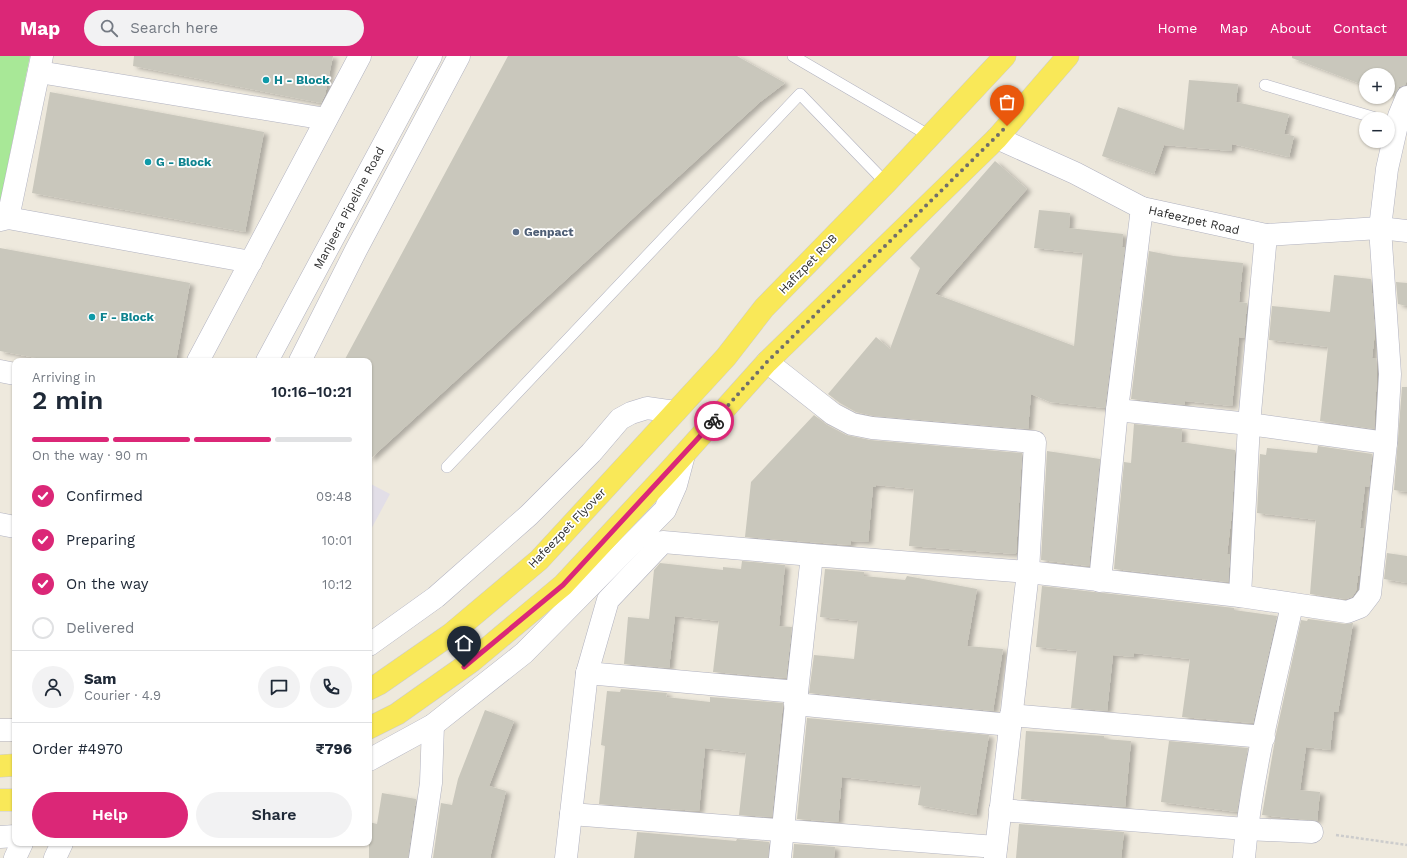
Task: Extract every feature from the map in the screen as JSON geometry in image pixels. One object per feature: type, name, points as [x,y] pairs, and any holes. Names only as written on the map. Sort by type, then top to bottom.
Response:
[{"type":"main road","points":[[372,726],[397,714],[472,661],[563,585],[767,362],[997,138],[1068,56]]},
{"type":"main road","name":"Hafizpet ROB","points":[[675,412],[726,357],[764,308],[886,184],[945,120],[998,58]]},
{"type":"main road","name":"Hafeezpet Flyover","points":[[372,688],[451,634],[539,560],[675,412]]},
{"type":"main road","points":[[0,766],[12,765]]},
{"type":"main road","points":[[0,800],[12,800]]},
{"type":"street","points":[[200,358],[360,56]]},
{"type":"street","name":"Manjeera Pipeline Road","points":[[269,358],[431,56]]},
{"type":"street","points":[[302,358],[459,56]]},
{"type":"street","points":[[251,262],[4,219],[41,64],[326,119]]},
{"type":"street","points":[[566,858],[587,673],[608,600],[663,542],[1028,572],[1240,596],[1292,605],[1347,612],[1360,607],[1370,594],[1386,443],[1390,374],[1380,228],[1386,169],[1397,114]]},
{"type":"street","name":"Hafeezpet Road","points":[[997,138],[1075,173],[1142,208],[1266,235],[1380,228],[1407,231]]},
{"type":"street","points":[[1100,581],[1117,410],[1142,208]]},
{"type":"street","points":[[1240,596],[1249,424],[1266,235]]},
{"type":"street","points":[[296,306],[322,318]]},
{"type":"street","points":[[571,814],[782,831],[996,853],[1028,572],[1036,442],[872,428],[852,424],[833,414],[767,362]]},
{"type":"street","points":[[0,371],[12,373]]},
{"type":"street","points":[[372,643],[436,597],[529,515],[591,453],[620,419],[631,412],[647,408],[675,412]]},
{"type":"street","points":[[1117,410],[1249,424],[1386,443]]},
{"type":"street","points":[[372,758],[433,725],[524,653],[665,510],[676,485],[677,462]]},
{"type":"street","points":[[0,524],[12,526]]},
{"type":"street","points":[[780,858],[812,555]]},
{"type":"street","points":[[1244,858],[1246,829],[1292,605]]},
{"type":"street","points":[[587,673],[796,698],[1011,720],[1264,737]]},
{"type":"street","points":[[420,858],[431,783],[433,725]]},
{"type":"street","points":[[0,730],[12,730]]},
{"type":"street","points":[[1000,810],[1246,829],[1312,832]]},
{"type":"street","points":[[0,837],[12,836]]},
{"type":"street","points":[[15,858],[21,846]]},
{"type":"street","points":[[55,858],[61,846]]},
{"type":"lane","points":[[793,56],[930,136]]},
{"type":"lane","points":[[1265,85],[1397,114]]},
{"type":"lane","points":[[447,467],[800,94],[886,184]]},
{"type":"path","points":[[1312,832],[1407,845]]},
{"type":"shaded area","points":[[372,485],[390,494],[372,527]]},
{"type":"green space","points":[[0,56],[30,56],[0,203]]},
{"type":"building","name":"H - Block","points":[[134,56],[333,56],[325,95],[321,103],[133,66]]},
{"type":"building","name":"Genpact","points":[[508,56],[737,56],[785,83],[760,102],[372,457],[372,358],[346,358]]},
{"type":"building","points":[[1292,56],[1407,56],[1407,80],[1405,85],[1399,87],[1395,95],[1395,68],[1359,68],[1359,83],[1292,58]]},
{"type":"building","points":[[1189,80],[1238,84],[1236,102],[1289,114],[1284,134],[1294,136],[1289,157],[1232,144],[1231,151],[1164,145],[1154,174],[1102,156],[1118,107],[1184,130]]},
{"type":"building","name":"G - Block","points":[[50,92],[264,132],[245,232],[32,193]]},
{"type":"building","points":[[995,161],[1027,189],[935,294],[1074,346],[1083,253],[1034,248],[1039,210],[1070,213],[1069,228],[1123,234],[1122,247],[1125,247],[1105,408],[1050,402],[1031,394],[1028,429],[874,416],[856,412],[840,403],[828,394],[876,337],[890,349],[920,268],[910,258]]},
{"type":"building","name":"F - Block","points":[[0,248],[190,283],[177,358],[36,358],[0,351]]},
{"type":"building","points":[[1149,251],[1174,256],[1243,263],[1239,302],[1247,303],[1244,338],[1239,337],[1232,406],[1185,401],[1184,405],[1131,399]]},
{"type":"building","points":[[1334,275],[1371,279],[1375,332],[1372,358],[1376,358],[1377,374],[1374,429],[1320,421],[1328,347],[1269,340],[1272,306],[1330,312]]},
{"type":"building","points":[[1396,282],[1407,283],[1407,306],[1398,304]]},
{"type":"building","points":[[1402,387],[1407,387],[1407,492],[1394,490]]},
{"type":"building","points":[[814,415],[827,425],[846,435],[870,440],[1022,453],[1016,554],[909,546],[914,489],[876,485],[876,487],[873,487],[868,542],[851,541],[850,545],[745,537],[751,482]]},
{"type":"building","points":[[1134,424],[1182,429],[1181,442],[1235,450],[1232,513],[1227,554],[1230,554],[1228,582],[1114,569],[1124,462],[1131,463]]},
{"type":"building","points":[[1318,446],[1372,454],[1369,487],[1365,486],[1360,528],[1364,528],[1359,576],[1358,575],[1356,591],[1352,597],[1346,599],[1310,594],[1316,520],[1257,513],[1260,454],[1266,455],[1267,448],[1317,453]]},
{"type":"building","points":[[1047,451],[1100,459],[1089,566],[1041,560]]},
{"type":"building","points":[[1387,553],[1407,556],[1407,583],[1384,579]]},
{"type":"building","points":[[742,561],[785,565],[779,626],[792,627],[786,678],[713,672],[719,621],[675,616],[669,668],[624,664],[628,617],[649,619],[654,570],[660,563],[723,570],[723,567],[741,569]]},
{"type":"building","points":[[825,569],[864,572],[864,576],[905,580],[907,576],[977,589],[967,646],[1003,649],[993,711],[809,693],[814,655],[854,659],[858,621],[820,617]]},
{"type":"building","points":[[1042,586],[1234,608],[1234,610],[1277,616],[1253,723],[1182,717],[1190,659],[1134,653],[1134,657],[1113,655],[1107,711],[1071,708],[1077,651],[1036,647]]},
{"type":"building","points":[[1308,619],[1345,624],[1353,623],[1338,712],[1334,712],[1330,750],[1306,747],[1300,790],[1320,792],[1317,821],[1262,815],[1276,734],[1301,620],[1307,621]]},
{"type":"building","points":[[621,689],[667,693],[666,697],[710,702],[710,697],[783,703],[772,817],[739,815],[746,753],[705,748],[699,811],[599,804],[605,746],[601,745],[607,691],[620,692]]},
{"type":"building","points":[[485,710],[514,721],[489,786],[506,791],[490,858],[433,858],[441,803],[452,805],[458,779]]},
{"type":"building","points":[[807,718],[989,735],[976,815],[918,805],[921,786],[842,777],[838,822],[797,819]]},
{"type":"building","points":[[1026,731],[1104,736],[1104,739],[1131,741],[1125,807],[1021,799]]},
{"type":"building","points":[[1169,741],[1248,748],[1237,812],[1161,802]]},
{"type":"building","points":[[382,793],[416,799],[408,858],[369,858],[369,846],[372,846],[372,823],[377,824]]},
{"type":"building","points":[[1019,824],[1124,832],[1121,858],[1016,858]]},
{"type":"building","points":[[637,832],[736,841],[737,839],[769,842],[768,858],[634,858]]},
{"type":"building","points":[[794,844],[835,847],[834,858],[793,858]]},
{"type":"way so far","points":[[714,421],[767,362],[997,138],[1007,126]]},
{"type":"place","name":"H - Block","points":[[266,80]]},
{"type":"place","name":"G - Block","points":[[148,162]]},
{"type":"place","name":"Genpact","points":[[516,232]]},
{"type":"place","name":"F - Block","points":[[92,317]]},
{"type":"route","points":[[464,667],[563,585],[714,421]]}]
